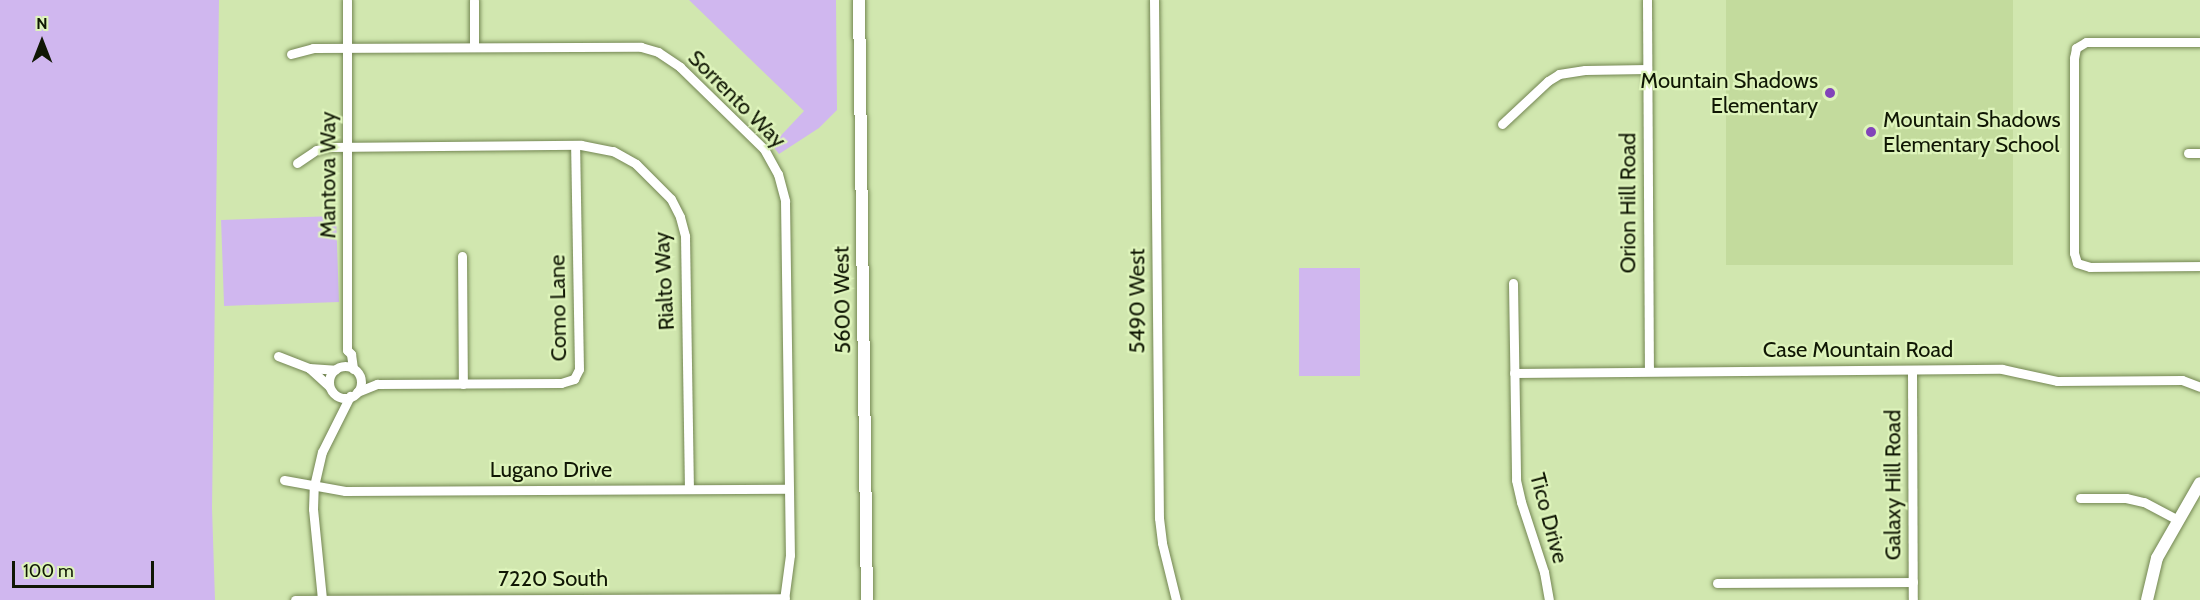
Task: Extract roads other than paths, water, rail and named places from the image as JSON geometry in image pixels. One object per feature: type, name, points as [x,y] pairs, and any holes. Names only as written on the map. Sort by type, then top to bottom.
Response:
[{"type":"main road","name":"5600 West","points":[[859,0],[867,600]]},
{"type":"main road","points":[[2147,600],[2157,558],[2200,483]]},
{"type":"street","name":"Mantova Way","points":[[337,368],[347,350],[347,0]]},
{"type":"street","points":[[474,0],[474,46]]},
{"type":"street","name":"5490 West","points":[[1154,0],[1159,519],[1162,543],[1176,600]]},
{"type":"street","name":"Orion Hill Road","points":[[1647,0],[1649,370]]},
{"type":"street","points":[[2200,42],[2090,42],[2076,48],[2074,81],[2074,253],[2077,263],[2090,267],[2200,266]]},
{"type":"street","name":"Sorrento Way","points":[[291,54],[313,48],[348,47],[623,45],[650,49],[680,67],[770,157],[782,183],[785,201],[790,564],[784,599]]},
{"type":"street","points":[[1502,124],[1548,81],[1559,74],[1585,70],[1647,69]]},
{"type":"street","name":"Rialto Way","points":[[297,163],[320,149],[348,147],[575,145],[598,146],[629,159],[665,191],[680,217],[686,246],[689,489]]},
{"type":"street","name":"Como Lane","points":[[353,394],[377,384],[561,383],[571,381],[578,374],[575,145]]},
{"type":"street","points":[[2188,153],[2200,153]]},
{"type":"street","points":[[462,256],[463,384]]},
{"type":"street","name":"Tico Drive","points":[[1513,283],[1516,480],[1544,572],[1549,600]]},
{"type":"street","name":"Mantova Way","points":[[347,350],[351,354],[356,372]]},
{"type":"street","points":[[278,356],[309,368],[329,386],[336,395],[340,415]]},
{"type":"street","points":[[309,368],[337,368],[356,372],[360,384],[340,415],[322,452],[314,486],[322,599]]},
{"type":"street","points":[[329,386],[330,377],[337,368]]},
{"type":"street","name":"Case Mountain Road","points":[[1514,374],[1649,370],[2002,369],[2057,381],[2182,380],[2200,387]]},
{"type":"street","name":"Galaxy Hill Road","points":[[1912,370],[1913,600]]},
{"type":"street","name":"Como Lane","points":[[356,372],[377,384]]},
{"type":"street","points":[[336,395],[353,394]]},
{"type":"street","name":"Lugano Drive","points":[[284,480],[345,491],[789,489]]},
{"type":"street","points":[[2080,498],[2126,498],[2144,502],[2178,520]]},
{"type":"street","points":[[1717,583],[1913,582]]},
{"type":"street","name":"7220 South","points":[[295,600],[784,599]]},
{"type":"place","name":"Mountain Shadows Elementary","points":[[1830,93]]},
{"type":"place","name":"Mountain Shadows Elementary School","points":[[1871,132]]}]
